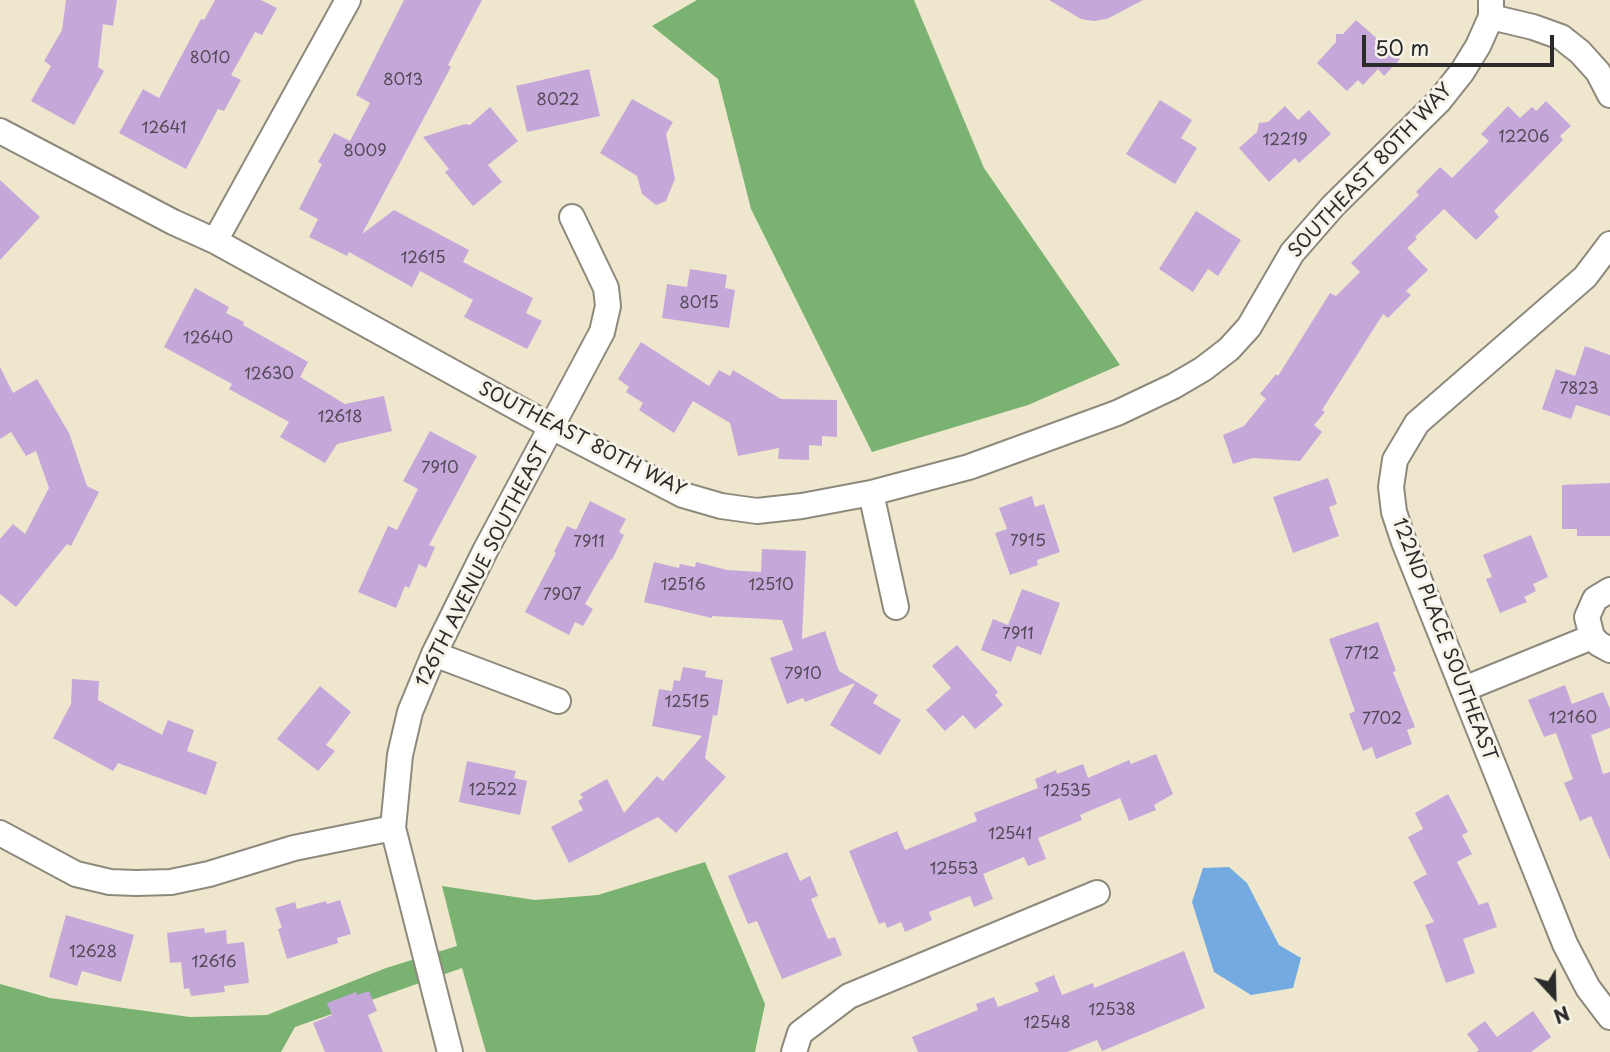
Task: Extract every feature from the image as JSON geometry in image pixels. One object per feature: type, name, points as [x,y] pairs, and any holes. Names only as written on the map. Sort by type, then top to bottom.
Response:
[{"type":"street","points":[[215,241],[348,0]]},
{"type":"street","points":[[1491,9],[1561,37],[1580,52],[1598,72],[1610,95]]},
{"type":"street","name":"SOUTHEAST 80TH WAY","points":[[0,131],[173,222],[215,241],[552,427],[683,495],[721,506],[757,510],[802,506],[871,493],[969,467],[1117,413],[1174,386],[1229,349],[1249,327],[1292,253],[1333,206],[1439,101],[1462,72],[1478,46],[1491,9]]},
{"type":"street","name":"126TH AVENUE SOUTHEAST","points":[[450,1052],[393,828],[400,755],[410,712],[434,654],[485,551],[602,332],[608,306],[607,288],[572,217]]},
{"type":"street","name":"122ND PLACE SOUTHEAST","points":[[1610,244],[1585,277],[1417,423],[1395,460],[1391,487],[1394,512],[1404,542],[1565,944],[1588,988],[1610,1017]]},
{"type":"street","points":[[871,493],[896,607]]},
{"type":"street","points":[[1464,689],[1601,643],[1587,617],[1595,599],[1610,590]]},
{"type":"street","points":[[434,654],[558,701]]},
{"type":"street","points":[[0,833],[76,874],[110,882],[136,883],[171,882],[209,874],[294,848],[393,828]]},
{"type":"street","points":[[794,1052],[800,1033],[849,996],[1097,893]]},
{"type":"green space","points":[[697,0],[914,0],[984,168],[1120,365],[1028,405],[872,452],[751,209],[718,79],[652,26]]},
{"type":"green space","points":[[705,862],[765,1004],[755,1052],[486,1052],[462,968],[295,1027],[281,1052],[0,1052],[0,984],[50,998],[190,1017],[267,1015],[386,968],[457,946],[442,886],[535,900],[598,895]]},
{"type":"water","points":[[1229,867],[1247,883],[1279,945],[1301,958],[1293,988],[1251,995],[1214,972],[1192,902],[1203,868]]},
{"type":"building","points":[[66,0],[117,0],[113,26],[103,24],[98,67],[104,71],[74,125],[31,101],[51,66],[44,61],[62,30]]},
{"type":"building","points":[[215,0],[261,0],[277,8],[262,35],[255,32],[231,75],[241,80],[224,111],[218,109],[186,169],[119,133],[143,89],[159,98],[201,19],[204,20]]},
{"type":"building","points":[[404,0],[482,0],[448,65],[451,67],[362,234],[394,210],[469,250],[463,262],[533,298],[526,313],[542,321],[527,349],[464,317],[473,300],[420,271],[412,287],[349,252],[347,256],[309,237],[318,219],[299,209],[322,164],[318,162],[334,133],[350,141],[370,103],[356,95]]},
{"type":"building","points":[[1049,0],[1143,0],[1107,19],[1094,21],[1081,19]]},
{"type":"building","points":[[1356,20],[1400,59],[1384,76],[1378,69],[1363,85],[1358,80],[1347,91],[1317,63],[1336,42],[1336,34],[1343,34]]},
{"type":"building","points":[[589,69],[600,116],[527,132],[516,86]]},
{"type":"building","points":[[632,99],[673,122],[666,134],[675,179],[666,201],[656,205],[642,194],[637,176],[600,153]]},
{"type":"building","points":[[1160,100],[1192,120],[1181,138],[1197,148],[1175,184],[1126,154]]},
{"type":"building","points":[[1546,101],[1571,126],[1560,136],[1563,140],[1494,211],[1499,217],[1476,240],[1444,209],[1415,237],[1417,239],[1407,248],[1428,270],[1406,291],[1411,295],[1388,318],[1383,314],[1322,410],[1325,412],[1314,425],[1322,432],[1300,461],[1253,458],[1233,464],[1223,435],[1244,426],[1266,399],[1260,394],[1276,374],[1278,376],[1330,293],[1336,296],[1360,272],[1351,263],[1419,195],[1416,192],[1440,167],[1452,178],[1489,141],[1481,134],[1508,106],[1520,118],[1532,107],[1536,111]]},
{"type":"building","points":[[1285,106],[1298,120],[1309,110],[1331,134],[1299,163],[1295,158],[1269,182],[1239,148],[1257,132],[1259,123],[1268,122]]},
{"type":"building","points":[[490,107],[518,141],[488,165],[502,182],[473,206],[445,172],[449,169],[423,137],[465,124],[470,125]]},
{"type":"building","points":[[0,180],[40,217],[0,260]]},
{"type":"building","points":[[1196,211],[1241,240],[1218,276],[1208,269],[1193,292],[1159,269]]},
{"type":"building","points":[[690,269],[727,275],[725,288],[735,290],[729,328],[662,318],[667,284],[687,287]]},
{"type":"building","points":[[195,288],[229,307],[226,313],[244,322],[243,325],[308,362],[300,377],[345,404],[384,396],[392,431],[337,444],[325,463],[280,437],[289,422],[229,389],[232,384],[164,347]]},
{"type":"building","points":[[641,342],[709,386],[719,370],[730,376],[733,370],[781,399],[837,400],[837,437],[822,436],[822,446],[809,445],[809,460],[778,459],[779,448],[738,456],[730,423],[693,401],[674,433],[639,410],[643,403],[626,392],[629,387],[618,379]]},
{"type":"building","points":[[1585,346],[1610,355],[1610,416],[1576,405],[1571,419],[1542,409],[1556,369],[1575,376]]},
{"type":"building","points":[[0,367],[13,393],[37,379],[69,433],[87,486],[99,492],[71,546],[67,544],[16,607],[0,594],[0,539],[13,524],[25,534],[49,488],[36,451],[26,456],[11,432],[0,439]]},
{"type":"building","points":[[430,431],[477,456],[429,545],[435,547],[426,568],[419,564],[409,588],[405,586],[396,608],[358,592],[388,526],[397,530],[418,489],[403,481]]},
{"type":"building","points":[[1328,478],[1337,504],[1329,507],[1339,536],[1293,553],[1273,497]]},
{"type":"building","points":[[1610,483],[1610,536],[1577,536],[1577,529],[1562,529],[1562,485]]},
{"type":"building","points":[[1032,496],[1035,507],[1044,504],[1060,552],[1037,560],[1038,565],[1010,575],[995,533],[1007,529],[999,508]]},
{"type":"building","points":[[590,501],[626,519],[619,532],[624,535],[585,604],[593,609],[583,626],[575,622],[569,635],[525,612],[567,526],[576,530]]},
{"type":"building","points":[[1531,535],[1548,577],[1533,584],[1536,591],[1524,597],[1527,602],[1500,613],[1486,579],[1492,577],[1483,555]]},
{"type":"building","points":[[762,549],[806,551],[802,639],[825,631],[839,671],[878,695],[873,703],[901,720],[880,755],[830,725],[855,683],[805,702],[803,698],[787,704],[770,658],[793,650],[782,620],[712,618],[644,602],[654,562],[679,568],[680,564],[695,567],[696,562],[727,570],[761,572]]},
{"type":"building","points":[[1022,589],[1060,603],[1041,655],[1017,646],[1011,662],[981,650],[993,619],[1008,625]]},
{"type":"building","points":[[1378,622],[1396,671],[1393,672],[1415,727],[1407,730],[1412,744],[1376,759],[1372,747],[1363,751],[1349,714],[1355,711],[1329,639]]},
{"type":"building","points":[[957,645],[998,692],[995,695],[1003,705],[975,729],[963,715],[945,731],[926,710],[951,688],[932,666]]},
{"type":"building","points":[[683,667],[706,671],[705,677],[723,680],[717,716],[713,715],[705,758],[726,777],[676,833],[658,817],[569,863],[551,827],[583,810],[578,801],[583,798],[580,794],[607,779],[624,813],[657,776],[663,781],[702,736],[652,726],[659,689],[672,691],[674,680],[680,681]]},
{"type":"building","points":[[72,679],[99,681],[98,700],[162,735],[168,720],[194,730],[187,751],[217,762],[206,795],[118,763],[113,771],[53,738],[71,704]]},
{"type":"building","points":[[1565,685],[1572,704],[1603,692],[1610,709],[1610,728],[1591,735],[1603,774],[1610,772],[1610,860],[1591,816],[1580,821],[1564,783],[1573,779],[1556,733],[1544,737],[1528,700]]},
{"type":"building","points":[[320,686],[351,712],[326,745],[335,751],[318,771],[277,739]]},
{"type":"building","points":[[1156,754],[1173,794],[1154,805],[1156,810],[1129,821],[1120,798],[1080,815],[1082,820],[1038,838],[1046,859],[1028,866],[1024,857],[983,874],[993,899],[974,907],[970,896],[929,912],[932,920],[905,932],[901,922],[887,928],[885,922],[879,924],[849,851],[897,831],[905,850],[977,821],[974,813],[1038,788],[1035,779],[1056,770],[1057,774],[1083,764],[1088,778],[1129,760],[1131,764]]},
{"type":"building","points":[[467,761],[516,771],[514,778],[527,781],[520,815],[459,802]]},
{"type":"building","points":[[1448,794],[1468,832],[1462,835],[1472,854],[1457,862],[1479,905],[1488,902],[1497,927],[1463,939],[1475,973],[1446,983],[1425,925],[1434,922],[1413,882],[1427,874],[1408,837],[1423,829],[1415,813]]},
{"type":"building","points":[[787,852],[800,881],[810,876],[818,896],[811,899],[828,939],[835,937],[842,955],[782,979],[757,921],[748,924],[728,876]]},
{"type":"building","points":[[340,900],[351,934],[337,938],[338,943],[287,959],[278,929],[282,928],[275,908],[295,902],[297,909]]},
{"type":"building","points":[[66,915],[134,935],[121,982],[82,971],[77,986],[49,977]]},
{"type":"building","points":[[204,928],[205,933],[226,930],[227,944],[244,942],[249,983],[224,986],[225,992],[191,996],[189,988],[184,989],[181,962],[170,963],[167,933]]},
{"type":"building","points":[[1184,951],[1205,1008],[1102,1051],[1097,1040],[1067,1052],[918,1052],[912,1037],[978,1010],[976,1004],[994,997],[998,1007],[1039,991],[1035,983],[1054,975],[1062,995],[1093,983],[1094,988]]},
{"type":"building","points":[[369,991],[377,1011],[368,1015],[383,1052],[325,1052],[313,1023],[332,1015],[327,1003],[356,992],[357,995]]},
{"type":"building","points":[[1533,1011],[1551,1037],[1531,1052],[1476,1052],[1479,1050],[1467,1034],[1485,1021],[1497,1037]]}]
